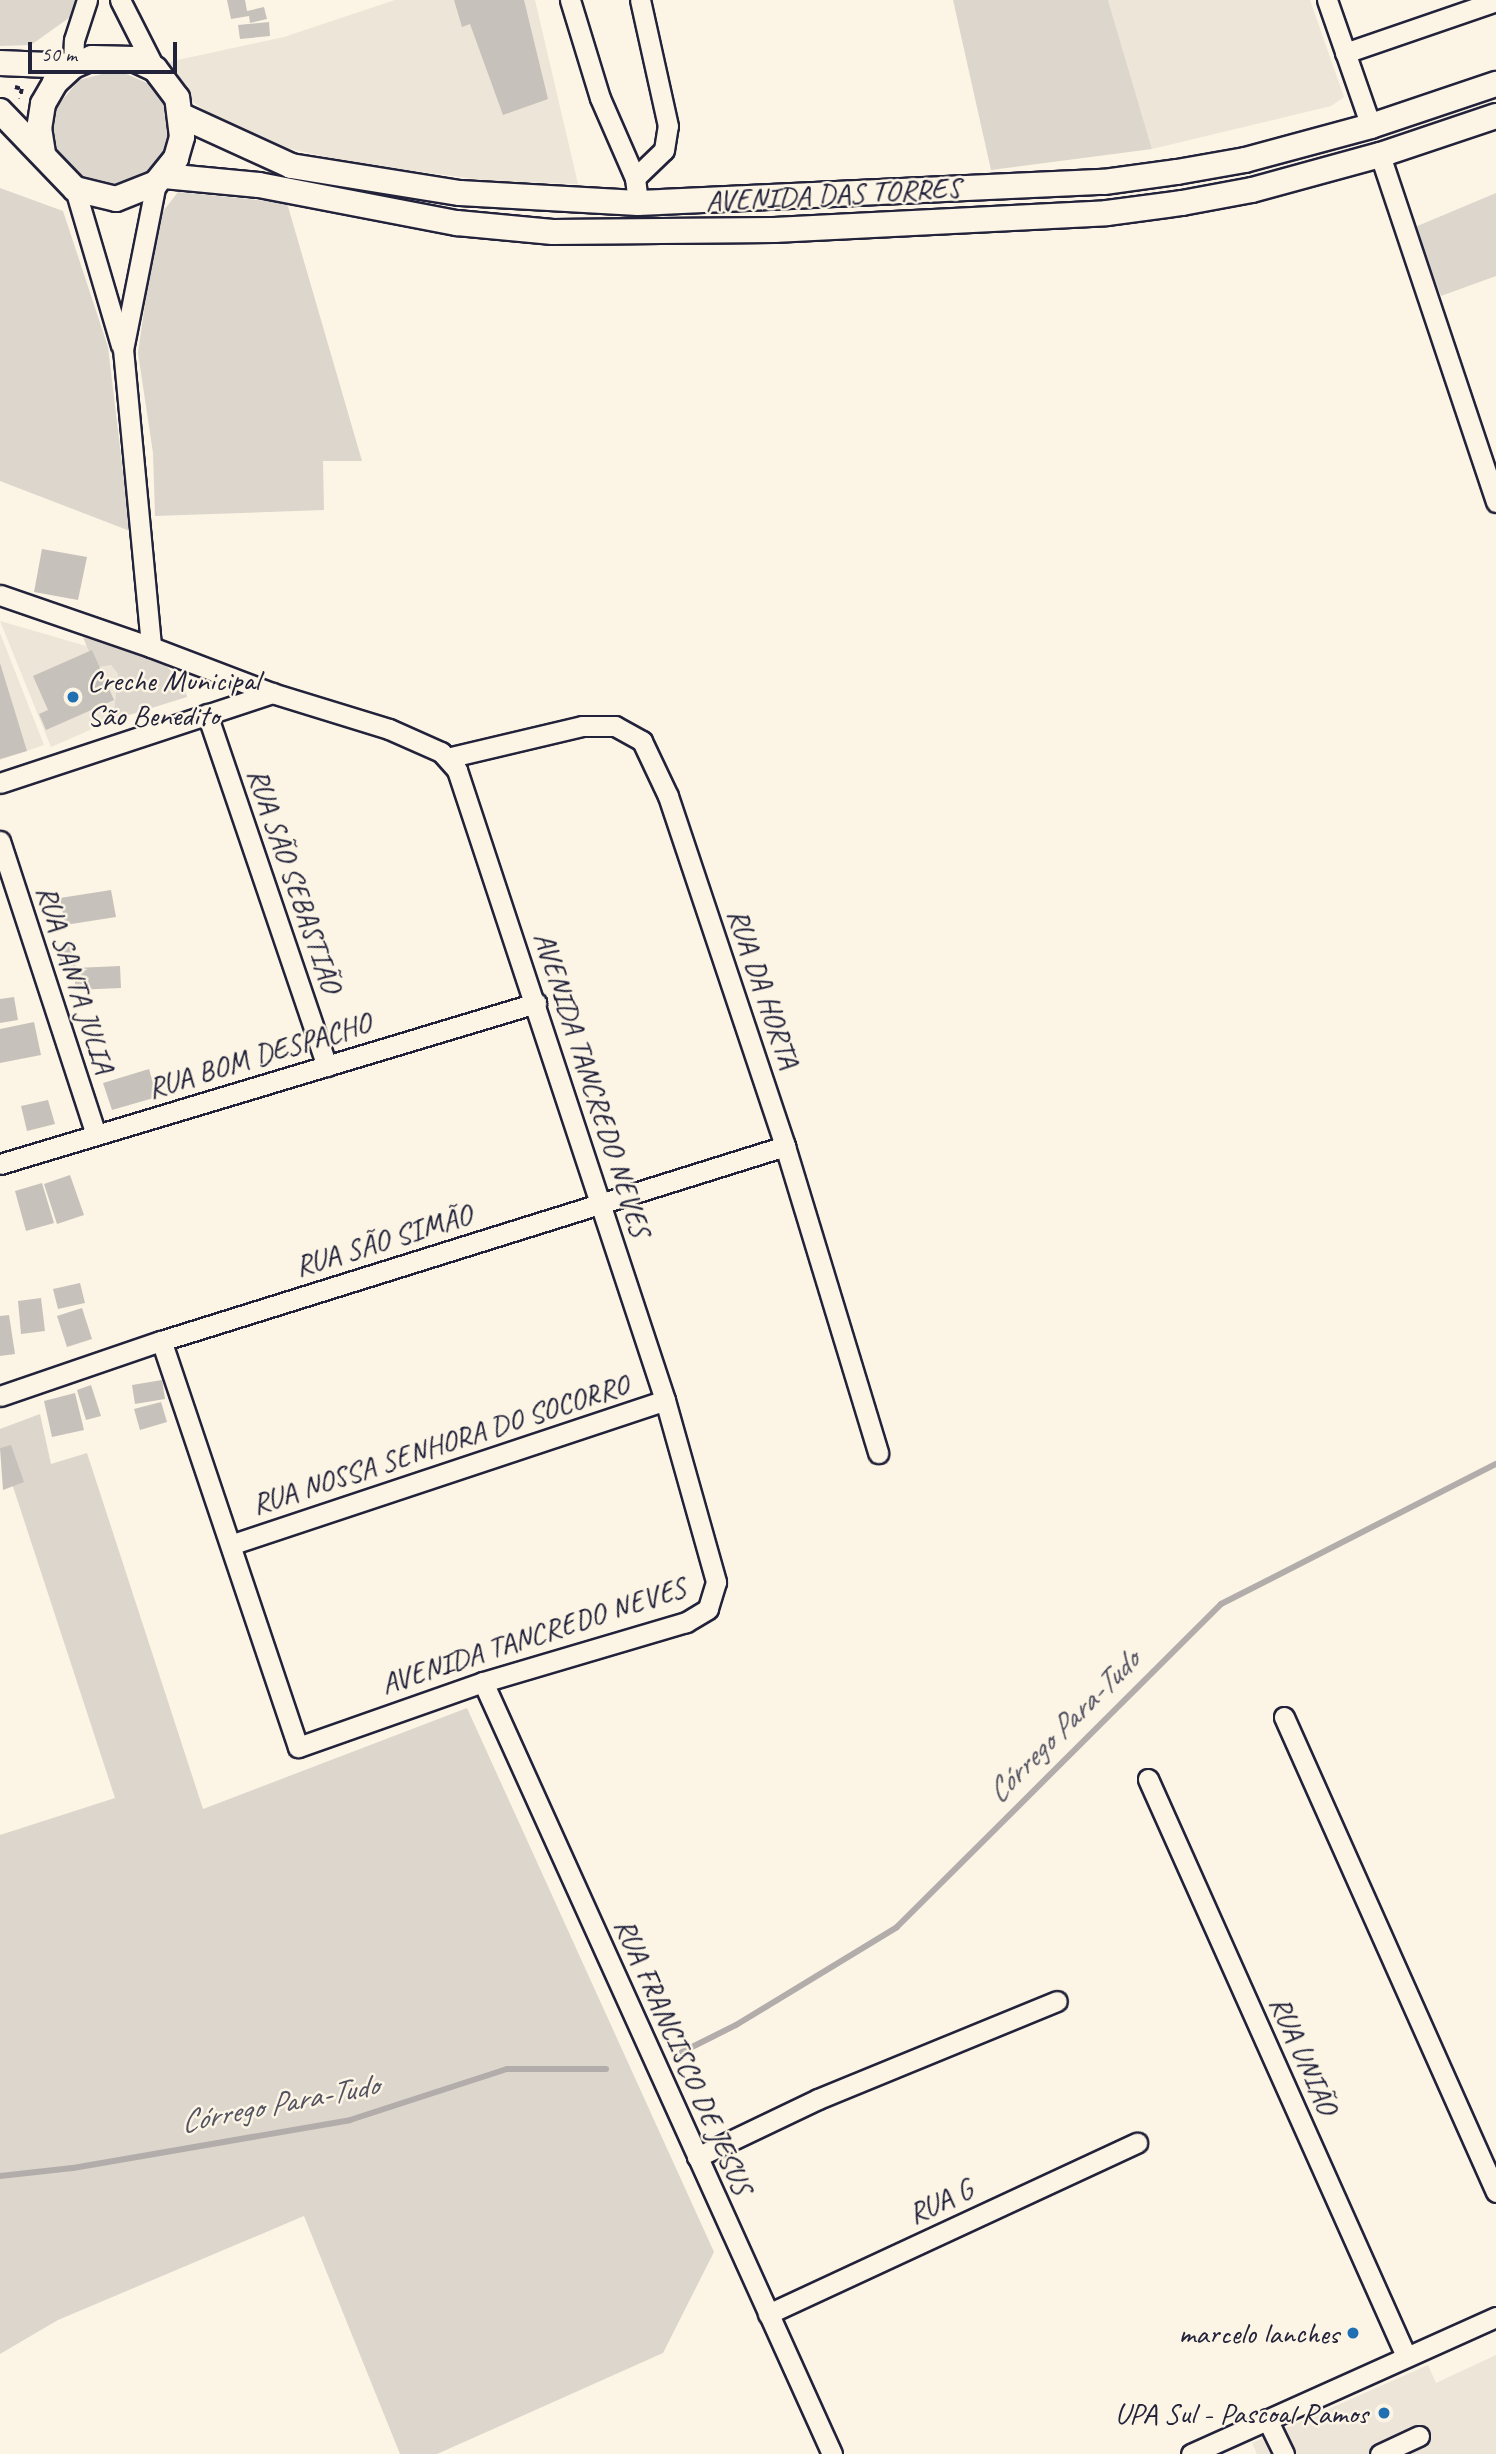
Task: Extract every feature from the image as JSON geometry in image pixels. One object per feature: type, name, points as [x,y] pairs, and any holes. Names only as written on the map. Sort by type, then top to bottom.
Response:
[{"type":"main road","points":[[0,63],[73,66],[113,56],[155,69],[177,98],[182,116],[182,137],[160,179]]},
{"type":"main road","points":[[43,152],[39,128],[43,104],[55,83],[73,66]]},
{"type":"main road","name":"AVENIDA DAS TORRES","points":[[182,116],[290,166],[460,193],[638,203],[1104,182],[1245,160],[1371,126],[1496,84]]},
{"type":"main road","points":[[0,111],[43,152],[56,174],[75,189]]},
{"type":"main road","name":"AVENIDA DAS TORRES","points":[[75,189],[116,199],[160,179],[259,185],[457,223],[629,234],[1107,213],[1252,190],[1380,155],[1496,116]]},
{"type":"street","points":[[73,66],[74,40],[87,0]]},
{"type":"street","points":[[120,0],[155,69]]},
{"type":"street","points":[[570,0],[604,109],[635,178],[638,203]]},
{"type":"street","points":[[635,178],[664,150],[668,126],[640,0]]},
{"type":"street","points":[[1327,0],[1371,126]]},
{"type":"street","points":[[1345,53],[1496,1]]},
{"type":"street","points":[[1380,155],[1496,502]]},
{"type":"street","points":[[123,349],[160,179]]},
{"type":"street","points":[[75,189],[123,349],[151,647]]},
{"type":"street","points":[[0,595],[151,647],[272,693],[388,729],[447,758]]},
{"type":"street","points":[[0,783],[272,693]]},
{"type":"street","name":"RUA SÃO SEBASTIÃO","points":[[207,715],[327,1066]]},
{"type":"street","name":"RUA DA HORTA","points":[[447,758],[582,726],[615,726],[642,741],[668,796],[785,1146],[878,1453]]},
{"type":"street","name":"AVENIDA TANCREDO NEVES","points":[[233,1544],[298,1747],[484,1682],[686,1622],[708,1609],[716,1582],[665,1400],[536,1003],[471,804],[457,770],[447,758]]},
{"type":"street","name":"RUA SANTA JULIA","points":[[0,841],[96,1135]]},
{"type":"street","name":"RUA BOM DESPACHO","points":[[0,1164],[536,1003]]},
{"type":"street","name":"RUA SÃO SIMÃO","points":[[0,1396],[161,1341],[785,1146]]},
{"type":"street","points":[[161,1341],[233,1544]]},
{"type":"street","name":"RUA NOSSA SENHORA DO SOCORRO","points":[[233,1544],[665,1400]]},
{"type":"street","name":"RUA FRANCISCO DE JESUS","points":[[484,1682],[832,2454]]},
{"type":"street","points":[[1284,1717],[1496,2192]]},
{"type":"street","name":"RUA UNIÃO","points":[[1148,1779],[1406,2356]]},
{"type":"street","points":[[697,2157],[818,2099],[1057,2001]]},
{"type":"street","name":"RUA G","points":[[768,2314],[1137,2143]]},
{"type":"street","points":[[1191,2454],[1496,2317]]},
{"type":"street","points":[[1267,2419],[1284,2454]]},
{"type":"street","points":[[1380,2454],[1419,2436]]},
{"type":"shaded area","points":[[0,0],[77,0],[73,15],[31,45],[0,46]]},
{"type":"shaded area","points":[[395,0],[535,0],[578,184],[490,181],[355,163],[277,146],[230,127],[191,101],[164,63],[284,37]]},
{"type":"shaded area","points":[[953,0],[1108,0],[1152,149],[991,170]]},
{"type":"shaded area","points":[[1108,0],[1310,0],[1344,97],[1331,106],[1152,149]]},
{"type":"shaded area","points":[[117,70],[154,86],[168,102],[174,143],[154,179],[94,192],[52,149],[50,130],[54,110],[79,80]]},
{"type":"shaded area","points":[[0,188],[63,211],[108,347],[130,531],[0,481]]},
{"type":"shaded area","points":[[178,192],[287,203],[362,461],[323,461],[324,510],[155,516],[153,453],[138,353],[157,219]]},
{"type":"shaded area","points":[[1496,193],[1496,276],[1441,296],[1415,227]]},
{"type":"shaded area","name":"Creche Municipal São Benedito","points":[[0,621],[86,646],[95,668],[111,665],[118,674],[113,720],[51,747]]},
{"type":"shaded area","points":[[0,633],[44,745],[0,760]]},
{"type":"shaded area","points":[[83,637],[163,663],[183,682],[187,697],[113,720],[118,674],[111,665],[95,668]]},
{"type":"shaded area","points":[[40,1414],[51,1464],[87,1453],[203,1809],[467,1708],[714,2252],[663,2353],[437,2454],[400,2454],[304,2216],[58,2320],[0,2354],[0,1835],[115,1798],[0,1447],[0,1429]]},
{"type":"shaded area","name":"UPA Sul - Pascoal Ramos","points":[[1496,2355],[1496,2454],[1257,2454],[1252,2443],[1428,2365],[1436,2383]]},
{"type":"building","points":[[227,0],[245,0],[247,11],[264,7],[267,19],[250,23],[249,16],[231,19]]},
{"type":"building","points":[[454,0],[524,0],[548,99],[503,115],[470,24],[462,27]]},
{"type":"building","points":[[269,22],[270,36],[240,39],[238,25]]},
{"type":"building","points":[[42,549],[87,557],[78,600],[34,592]]},
{"type":"building","points":[[92,650],[114,700],[46,730],[39,714],[48,710],[33,676]]},
{"type":"building","points":[[0,663],[27,751],[0,759]]},
{"type":"building","points":[[111,890],[116,917],[65,925],[60,898]]},
{"type":"building","points":[[70,945],[76,967],[63,970],[57,947]]},
{"type":"building","points":[[120,966],[121,988],[75,990],[75,968]]},
{"type":"building","points":[[14,997],[18,1020],[0,1023],[0,999]]},
{"type":"building","points":[[34,1022],[41,1055],[0,1063],[0,1029]]},
{"type":"building","points":[[149,1069],[157,1097],[112,1110],[103,1083]]},
{"type":"building","points":[[48,1100],[55,1124],[27,1131],[21,1106]]},
{"type":"building","points":[[70,1175],[84,1215],[57,1224],[44,1184]]},
{"type":"building","points":[[42,1183],[54,1223],[26,1231],[15,1191]]},
{"type":"building","points":[[80,1283],[85,1303],[58,1309],[53,1289]]},
{"type":"building","points":[[41,1298],[45,1331],[21,1334],[18,1301]]},
{"type":"building","points":[[82,1308],[92,1339],[67,1347],[57,1316]]},
{"type":"building","points":[[9,1315],[15,1354],[0,1356],[0,1316]]},
{"type":"building","points":[[162,1380],[165,1399],[135,1404],[132,1385]]},
{"type":"building","points":[[91,1385],[101,1416],[86,1420],[77,1390]]},
{"type":"building","points":[[75,1393],[84,1430],[52,1437],[44,1401]]},
{"type":"building","points":[[161,1402],[167,1422],[140,1430],[134,1409]]},
{"type":"building","points":[[11,1445],[24,1482],[3,1490],[0,1448]]},
{"type":"waterway","name":"Córrego Para-Tudo","points":[[682,2052],[736,2025],[897,1927],[1221,1604],[1496,1464]]},
{"type":"waterway","name":"Córrego Para-Tudo","points":[[0,2176],[73,2168],[350,2120],[507,2069],[606,2069]]},
{"type":"place","name":"Creche Municipal São Benedito","points":[[73,697]]},
{"type":"place","name":"marcelo lanches","points":[[1353,2333]]},
{"type":"place","name":"UPA Sul - Pascoal Ramos","points":[[1384,2413]]}]
